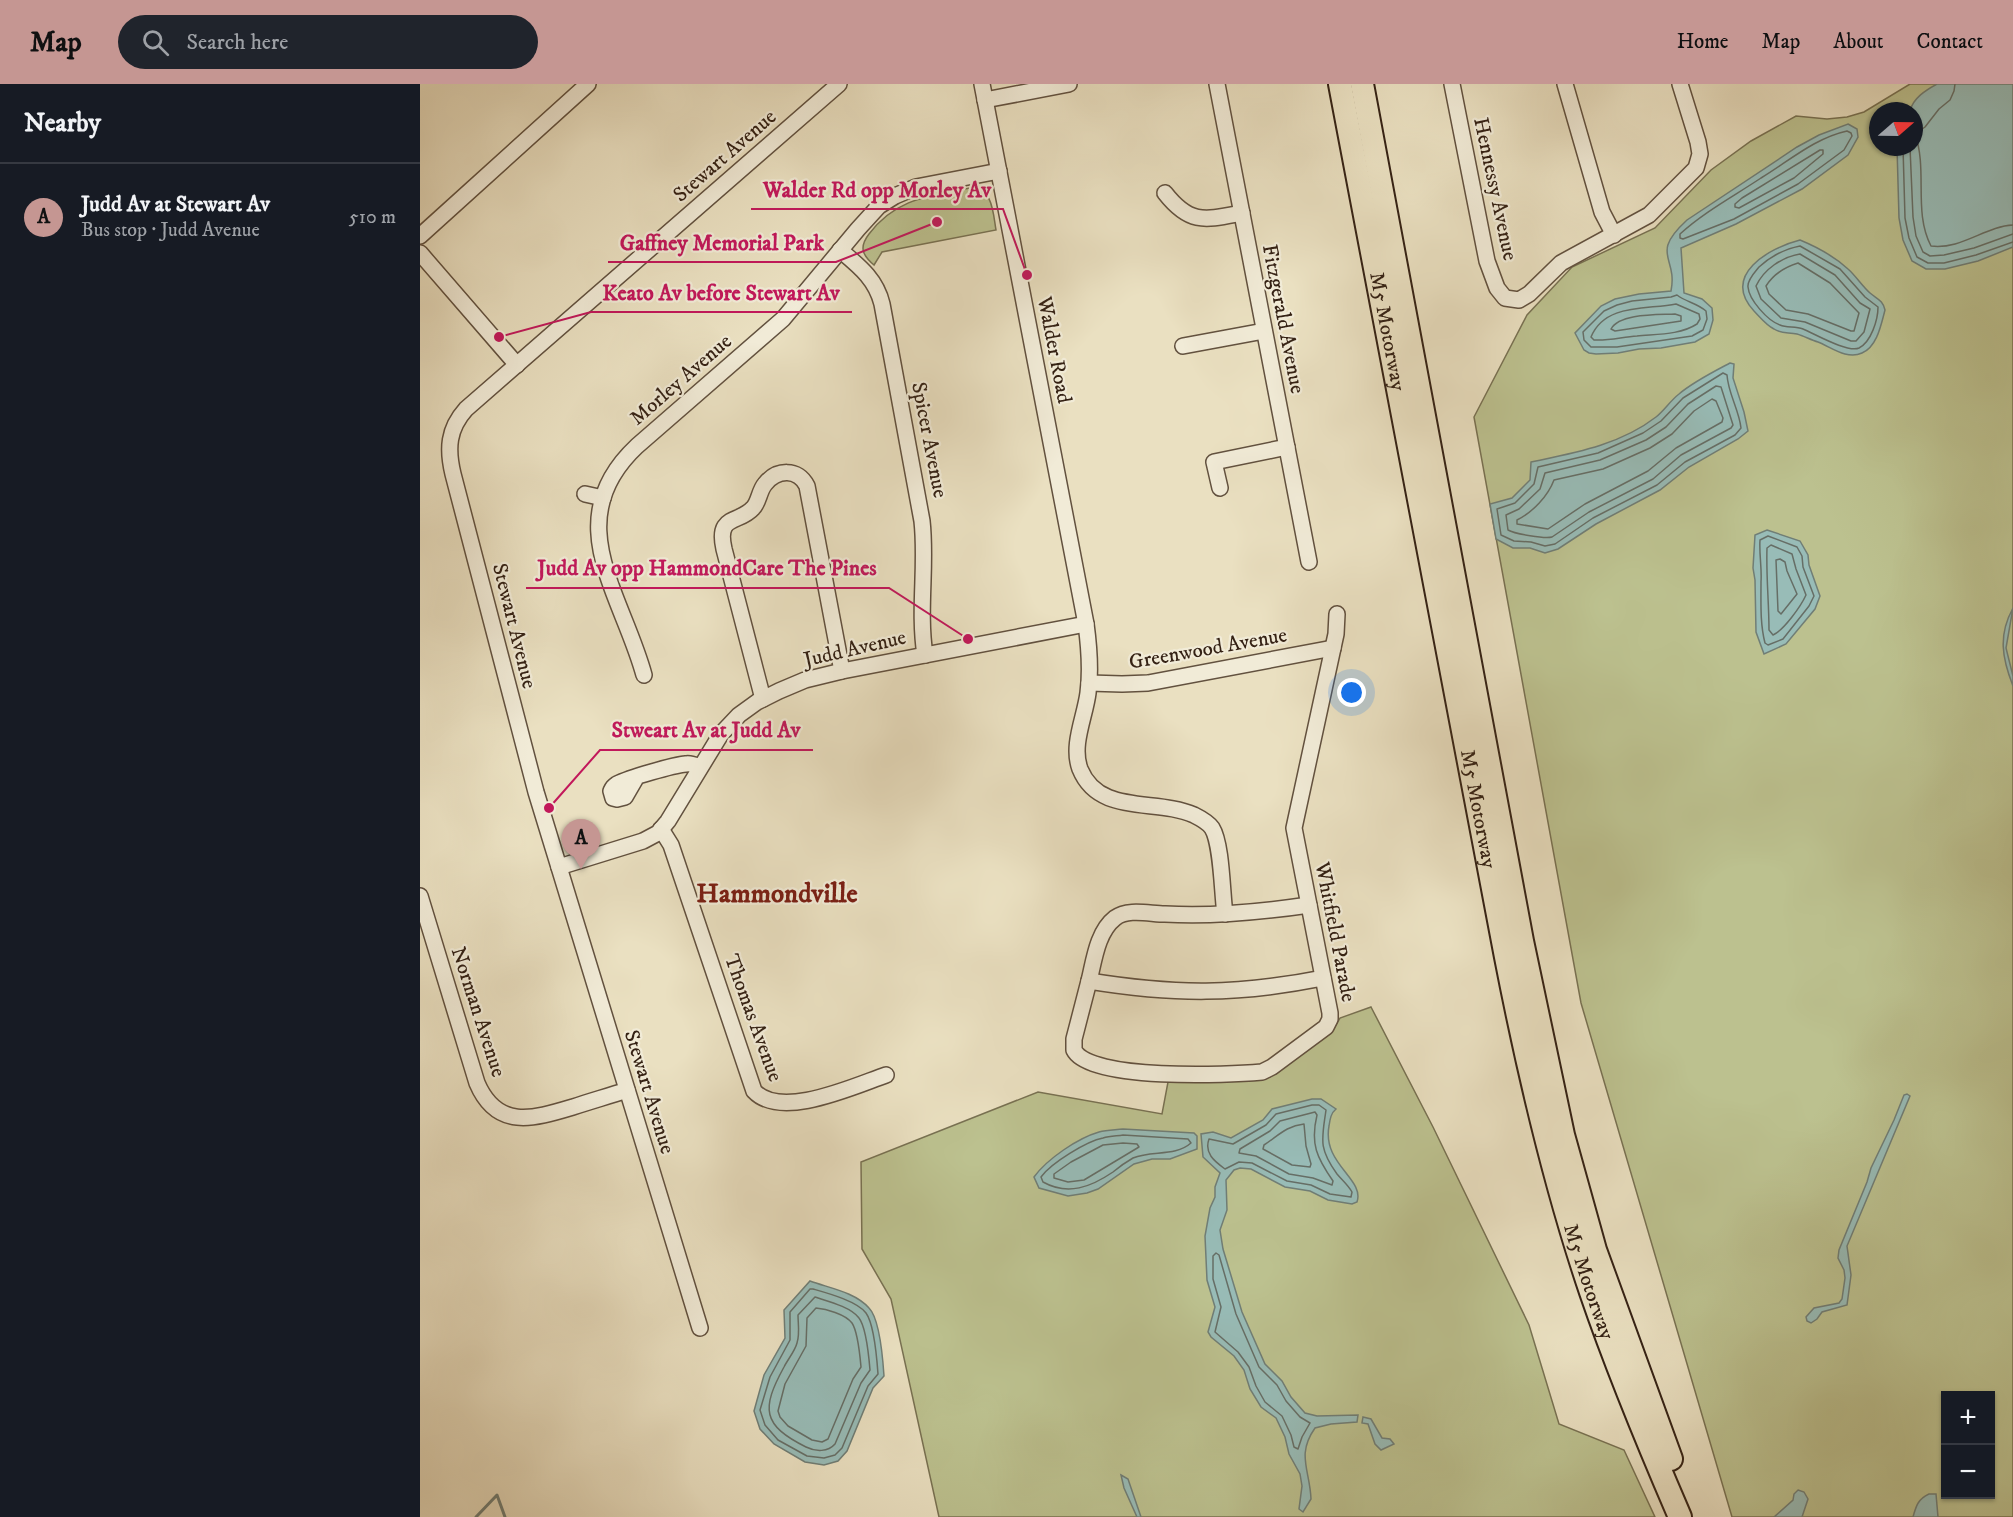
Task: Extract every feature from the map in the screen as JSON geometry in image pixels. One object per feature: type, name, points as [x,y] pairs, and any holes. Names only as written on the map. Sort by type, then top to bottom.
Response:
[{"type":"highway","name":"M5 Motorway","points":[[1340,84],[1506,957],[1534,1091],[1592,1294],[1642,1428],[1680,1517]]},
{"type":"highway","name":"M5 Motorway","points":[[1362,84],[1522,941],[1563,1135],[1595,1250],[1677,1476],[1695,1517]]},
{"type":"street","points":[[420,236],[588,84]]},
{"type":"street","name":"Stewart Avenue","points":[[700,1328],[522,743],[448,450],[453,427],[461,414],[838,84]]},
{"type":"street","name":"Walder Road","points":[[982,84],[1086,624],[1089,683],[1077,750],[1079,766],[1084,777],[1095,790],[1113,801],[1178,809],[1209,824],[1217,842],[1225,914]]},
{"type":"street","points":[[985,100],[1069,84]]},
{"type":"street","name":"Fitzgerald Avenue","points":[[1217,84],[1309,562]]},
{"type":"street","name":"Hennessy Avenue","points":[[1452,84],[1487,261],[1497,288],[1505,298],[1519,300],[1529,294],[1561,264],[1649,215],[1696,168],[1700,154],[1698,142],[1680,84]]},
{"type":"street","points":[[1565,84],[1602,212],[1614,235]]},
{"type":"street","name":"Morley Avenue","points":[[644,675],[638,651],[602,560],[598,528],[603,498],[614,473],[628,454],[783,319],[871,214],[895,196],[924,186],[999,171]]},
{"type":"street","points":[[1165,193],[1178,208],[1194,217],[1210,218],[1242,213]]},
{"type":"street","name":"Spicer Avenue","points":[[840,250],[868,274],[877,288],[882,304],[922,521],[924,568],[922,634],[925,655]]},
{"type":"street","points":[[420,253],[517,365]]},
{"type":"street","points":[[1183,346],[1264,331]]},
{"type":"street","points":[[1220,488],[1214,462],[1287,447]]},
{"type":"street","points":[[763,699],[724,549],[723,534],[732,519],[747,513],[754,507],[764,484],[782,473],[788,472],[800,476],[807,486],[842,671]]},
{"type":"street","points":[[585,494],[603,498]]},
{"type":"street","name":"Whitfield Parade","points":[[1089,981],[1074,1039],[1074,1050],[1079,1057],[1092,1064],[1110,1068],[1199,1075],[1267,1070],[1323,1031],[1330,1019],[1294,828],[1333,648],[1337,614]]},
{"type":"street","name":"Judd Avenue","points":[[558,867],[643,841],[661,829],[725,729],[739,715],[763,699],[805,680],[842,671],[1086,624]]},
{"type":"street","name":"Greenwood Avenue","points":[[1089,683],[1148,682],[1333,648]]},
{"type":"street","points":[[636,778],[686,764],[700,767]]},
{"type":"street","name":"Thomas Avenue","points":[[661,829],[671,845],[754,1091],[759,1097],[767,1101],[782,1103],[806,1101],[886,1075]]},
{"type":"street","name":"Norman Avenue","points":[[420,896],[477,1083],[488,1102],[506,1115],[527,1119],[627,1090]]},
{"type":"street","points":[[1309,905],[1225,914],[1182,915],[1131,912],[1120,915],[1112,921],[1102,936],[1089,981],[1161,991],[1217,992],[1261,989],[1323,978]]},
{"type":"green space","points":[[1910,84],[2013,84],[2013,1517],[1732,1517],[1581,1003],[1474,417],[1527,315],[1572,267],[1655,228],[1711,170],[1751,141],[1796,116],[1827,119],[1847,117],[1869,109],[1869,156],[1923,156],[1923,102],[1880,102]]},
{"type":"green space","points":[[970,188],[978,189],[988,196],[993,209],[996,230],[882,252],[874,265],[867,258],[863,251],[866,239],[879,222],[891,213],[915,200]]},
{"type":"green space","points":[[1371,1007],[1433,1127],[1529,1325],[1559,1424],[1624,1450],[1655,1517],[939,1517],[891,1299],[862,1249],[861,1162],[1038,1092],[1162,1114],[1168,1082],[1270,1077],[1331,1033],[1340,1018]]},
{"type":"water","points":[[1937,84],[2013,84],[2013,247],[1978,261],[1945,269],[1926,269],[1912,261],[1903,240],[1899,218],[1897,156],[1923,156],[1923,102],[1914,102]]},
{"type":"water","points":[[1848,124],[1857,129],[1858,137],[1848,155],[1802,189],[1736,224],[1681,248],[1684,293],[1702,299],[1712,308],[1713,320],[1709,334],[1695,342],[1661,348],[1596,354],[1584,350],[1575,333],[1601,306],[1615,299],[1671,291],[1672,279],[1667,249],[1669,241],[1687,220],[1797,147],[1819,135]]},
{"type":"water","points":[[1800,240],[1826,253],[1843,265],[1883,304],[1885,310],[1875,341],[1862,353],[1845,354],[1800,335],[1777,331],[1754,311],[1745,298],[1743,286],[1746,275],[1753,265],[1775,249]]},
{"type":"water","points":[[1730,363],[1734,364],[1733,378],[1748,431],[1738,439],[1689,467],[1660,490],[1596,524],[1558,549],[1545,553],[1530,548],[1513,548],[1496,539],[1490,504],[1512,498],[1530,480],[1531,462],[1596,447],[1627,435],[1656,417],[1690,385]]},
{"type":"water","points":[[1767,530],[1800,541],[1808,555],[1809,565],[1820,596],[1815,609],[1786,644],[1764,654],[1756,632],[1753,568],[1755,535]]},
{"type":"water","points":[[2013,608],[2006,648],[2013,676],[2013,686],[2006,666],[2003,647],[2005,628]]},
{"type":"water","points":[[1904,1095],[1910,1096],[1847,1246],[1851,1275],[1847,1305],[1822,1312],[1811,1323],[1806,1317],[1814,1308],[1839,1303],[1842,1299],[1845,1278],[1838,1258],[1839,1250],[1871,1168]]},
{"type":"water","points":[[1321,1099],[1336,1109],[1330,1119],[1329,1139],[1337,1161],[1355,1186],[1358,1194],[1357,1202],[1352,1204],[1328,1200],[1310,1191],[1285,1187],[1251,1169],[1240,1168],[1234,1170],[1226,1180],[1227,1210],[1220,1230],[1223,1249],[1242,1312],[1265,1364],[1282,1381],[1291,1397],[1305,1413],[1317,1416],[1358,1415],[1357,1422],[1315,1428],[1309,1438],[1305,1463],[1311,1499],[1303,1512],[1299,1509],[1302,1486],[1300,1474],[1289,1454],[1285,1437],[1276,1418],[1261,1407],[1250,1389],[1244,1370],[1234,1356],[1208,1332],[1215,1307],[1207,1280],[1205,1236],[1220,1173],[1203,1157],[1201,1134],[1213,1132],[1231,1138],[1263,1120],[1272,1109]]},
{"type":"water","points":[[1123,1129],[1194,1133],[1197,1136],[1197,1149],[1170,1159],[1152,1159],[1134,1164],[1098,1189],[1087,1193],[1068,1196],[1039,1188],[1034,1177],[1063,1150],[1102,1131]]},
{"type":"water","points":[[810,1281],[849,1294],[869,1308],[876,1321],[884,1369],[884,1376],[873,1388],[847,1451],[838,1461],[824,1465],[805,1462],[774,1444],[760,1429],[754,1411],[764,1375],[785,1338],[784,1310]]},
{"type":"water","points":[[1363,1417],[1371,1419],[1382,1438],[1390,1439],[1394,1444],[1381,1450],[1375,1444],[1368,1424],[1362,1423]]},
{"type":"water","points":[[1121,1475],[1128,1479],[1141,1517],[1137,1517],[1124,1488]]},
{"type":"water","points":[[1798,1490],[1804,1492],[1808,1499],[1802,1517],[1774,1517],[1793,1500]]},
{"type":"water","points":[[1929,1494],[1936,1494],[1938,1517],[1913,1517],[1918,1503]]},
{"type":"waterway","points":[[476,1517],[497,1495],[505,1517]]},
{"type":"place","name":"Gaffney Memorial Park","points":[[937,222]]},
{"type":"place","name":"Walder Rd opp Morley Av","points":[[1027,275]]},
{"type":"place","name":"Keato Av before Stewart Av","points":[[499,337]]},
{"type":"place","name":"Judd Av opp HammondCare The Pines","points":[[968,639]]},
{"type":"place","name":"Stweart Av at Judd Av","points":[[549,808]]},
{"type":"place","name":"Judd Av at Stewart Av","points":[[581,869]]},
{"type":"district","name":"Hammondville","points":[[777,894]]}]
